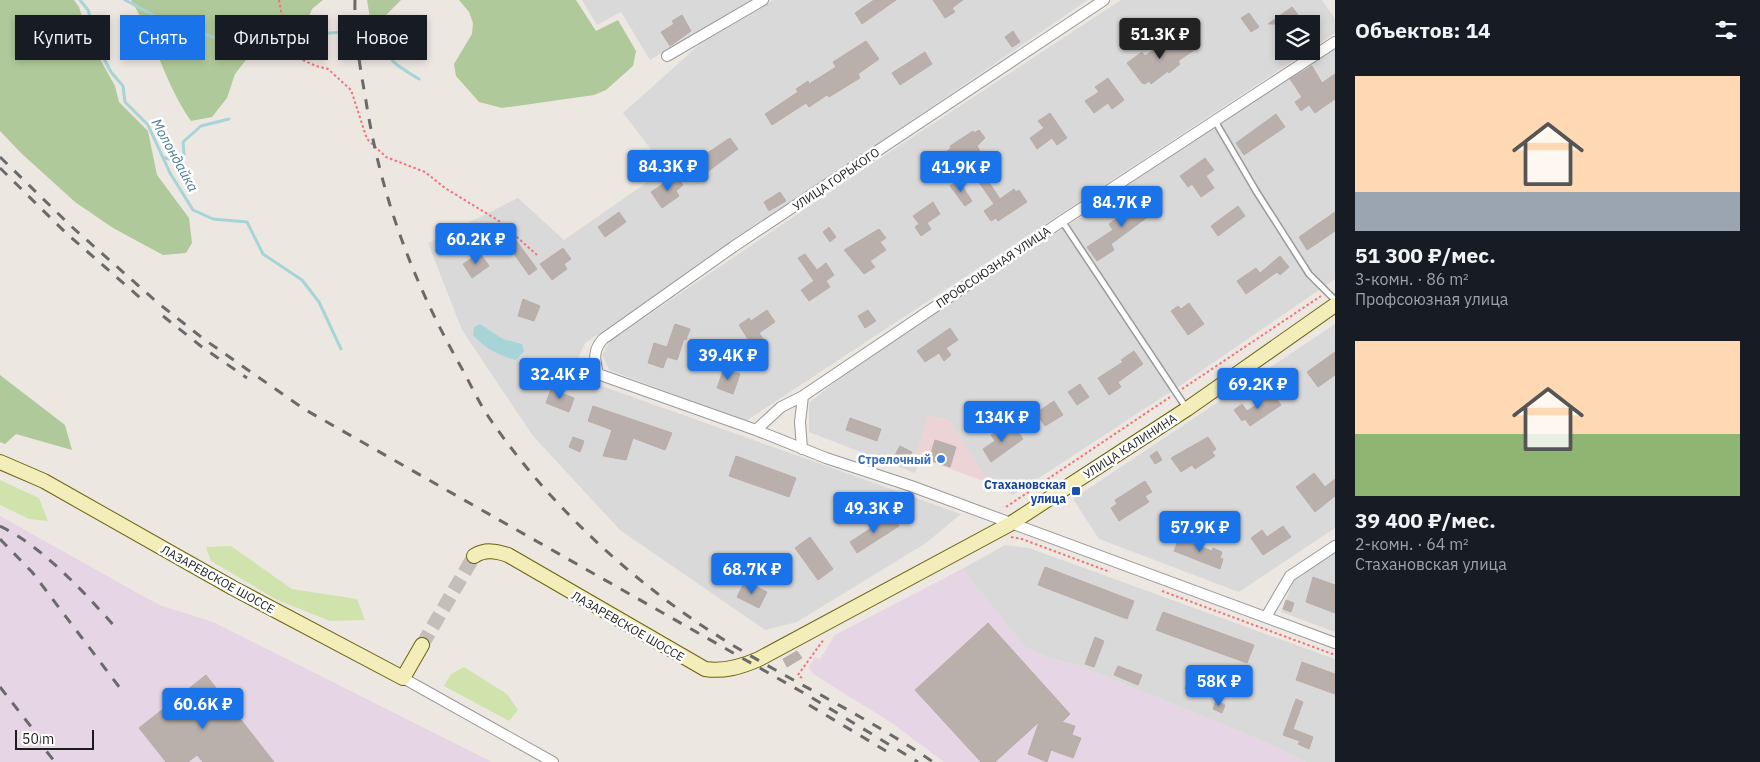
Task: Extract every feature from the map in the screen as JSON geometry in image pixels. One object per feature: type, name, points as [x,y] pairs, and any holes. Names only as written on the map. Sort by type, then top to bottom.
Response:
[{"type":"street","points":[[668,56],[763,0]]},
{"type":"street","name":"УЛИЦА ГОРЬКОГО","points":[[756,430],[598,374],[594,354],[596,347],[603,339],[733,247],[1104,0]]},
{"type":"street","name":"ПРОФСОЮЗНАЯ УЛИЦА","points":[[756,430],[781,407],[803,396],[1062,221],[1335,42]]},
{"type":"street","name":"УЛИЦА КАЛИНИНА","points":[[759,659],[1010,524],[1187,409],[1335,305]]},
{"type":"street","points":[[802,449],[800,422],[803,396]]},
{"type":"street","points":[[756,430],[802,449],[911,486],[1335,643]]},
{"type":"street","name":"ЛАЗАРЕВСКОЕ ШОССЕ","points":[[0,462],[44,481],[233,588],[403,678]]},
{"type":"street","points":[[1266,617],[1290,576],[1335,546]]},
{"type":"street","name":"ЛАЗАРЕВСКОЕ ШОССЕ","points":[[474,556],[482,551],[508,555],[705,669],[720,671],[759,659]]},
{"type":"street","points":[[422,645],[403,678],[553,762]]},
{"type":"lane","points":[[1215,121],[1256,191],[1309,274],[1335,300]]},
{"type":"lane","points":[[1062,221],[1187,409]]},
{"type":"path","points":[[279,0],[289,54],[316,66],[328,69],[351,90],[366,139],[386,157],[425,172],[445,188],[492,216],[537,255]]},
{"type":"path","points":[[1006,538],[1022,539],[1113,573]]},
{"type":"path","points":[[1159,590],[1335,655]]},
{"type":"path","points":[[802,678],[798,675],[824,638]]},
{"type":"shaded area","points":[[582,0],[753,0],[650,60],[621,12],[597,25]]},
{"type":"shaded area","points":[[773,0],[1088,0],[585,343],[571,375],[961,514],[926,543],[797,622],[765,630],[620,530],[533,436],[462,330],[428,243],[518,198],[564,240],[666,169],[623,113],[700,44]]},
{"type":"shaded area","points":[[1121,0],[1322,0],[1335,19],[1335,33],[1320,43],[1320,15],[1275,15],[1275,60],[1294,60],[746,421],[609,370],[602,355],[610,341],[867,167]]},
{"type":"shaded area","points":[[1335,48],[1335,279],[1181,385],[1013,495],[989,483],[950,421],[928,415],[917,453],[920,458],[915,473],[809,432],[809,403],[847,372],[1317,60],[1320,60],[1320,58]]},
{"type":"shaded area","points":[[1335,324],[1335,528],[1239,592],[1099,539],[1073,499]]},
{"type":"shaded area","points":[[928,415],[950,421],[989,483],[920,458],[917,453]]},
{"type":"shaded area","points":[[0,516],[159,605],[213,622],[492,762],[0,762]]},
{"type":"shaded area","points":[[1005,545],[1029,548],[1335,659],[1335,762],[1306,762],[1258,739],[1080,666],[1050,658],[1025,647],[962,569]]},
{"type":"shaded area","points":[[1335,550],[1335,632],[1281,612],[1295,577]]},
{"type":"shaded area","points":[[962,569],[1025,647],[1050,658],[1080,666],[1258,739],[1306,762],[944,762],[892,723],[813,674],[809,667],[811,663],[815,657],[820,659],[835,635]]},
{"type":"green space","points":[[0,0],[74,0],[82,15],[15,15],[15,60],[101,60],[115,86],[119,102],[148,131],[157,175],[189,218],[192,243],[186,253],[163,255],[113,228],[75,202],[21,153],[0,131]]},
{"type":"green space","points":[[131,0],[323,0],[312,9],[310,15],[215,15],[215,60],[246,60],[235,74],[227,98],[212,117],[191,121],[174,92],[160,60],[205,60],[205,15],[139,15]]},
{"type":"green space","points":[[367,0],[401,0],[386,15],[370,15]]},
{"type":"green space","points":[[459,0],[576,0],[596,31],[618,20],[636,51],[633,66],[606,90],[594,95],[502,108],[479,102],[456,76],[454,64],[472,34],[473,23],[469,12]]},
{"type":"green space","points":[[0,375],[65,425],[72,450],[16,434],[5,444],[0,442]]},
{"type":"green space","points":[[0,480],[39,498],[48,521],[29,519],[0,505]]},
{"type":"green space","points":[[231,546],[292,589],[357,599],[365,620],[330,621],[277,600],[211,561],[206,547]]},
{"type":"green space","points":[[464,667],[507,694],[518,710],[509,721],[444,686],[451,674]]},
{"type":"water","points":[[480,324],[503,339],[522,344],[524,351],[516,360],[487,348],[473,335],[474,327]]},
{"type":"building","points":[[874,0],[896,0],[862,24],[855,13]]},
{"type":"building","points":[[933,0],[963,0],[952,8],[955,12],[945,18]]},
{"type":"building","points":[[1292,7],[1298,15],[1281,15]]},
{"type":"building","points":[[1249,13],[1259,27],[1251,32],[1241,18]]},
{"type":"building","points":[[682,15],[691,31],[670,46],[661,32],[674,24],[672,21]]},
{"type":"building","points":[[1275,19],[1275,24],[1268,24]]},
{"type":"building","points":[[1013,31],[1020,42],[1012,47],[1005,37]]},
{"type":"building","points":[[1183,35],[1194,50],[1178,61],[1180,64],[1169,73],[1168,71],[1151,84],[1149,81],[1145,84],[1142,83],[1127,63],[1142,52],[1145,56],[1164,42],[1167,46]]},
{"type":"building","points":[[866,41],[879,59],[858,74],[860,78],[829,97],[827,95],[809,107],[806,103],[772,125],[765,114],[798,92],[796,89],[808,81],[809,84],[836,67],[833,62]]},
{"type":"building","points":[[925,52],[932,64],[900,85],[892,73]]},
{"type":"building","points":[[1312,66],[1322,83],[1335,74],[1335,99],[1315,113],[1309,105],[1301,111],[1295,102],[1302,97],[1290,79]]},
{"type":"building","points":[[1108,78],[1124,100],[1112,109],[1108,103],[1094,113],[1085,101],[1099,92],[1095,87]]},
{"type":"building","points":[[1050,113],[1067,138],[1057,145],[1052,138],[1037,149],[1030,138],[1044,128],[1038,121]]},
{"type":"building","points":[[1276,114],[1285,127],[1244,155],[1236,143]]},
{"type":"building","points":[[979,130],[985,138],[977,146],[981,153],[969,160],[967,157],[955,164],[947,151],[951,148],[950,146],[973,131],[974,133]]},
{"type":"building","points":[[730,138],[738,149],[699,178],[689,165]]},
{"type":"building","points":[[1205,158],[1214,170],[1206,176],[1214,188],[1201,197],[1192,184],[1188,187],[1180,176]]},
{"type":"building","points":[[983,173],[1000,199],[1014,189],[1016,192],[1019,190],[1027,202],[998,221],[996,218],[991,221],[984,211],[994,204],[976,178]]},
{"type":"building","points":[[676,175],[683,185],[676,191],[679,196],[662,208],[651,192]]},
{"type":"building","points":[[958,180],[972,201],[965,206],[950,186]]},
{"type":"building","points":[[780,192],[786,201],[769,211],[764,202]]},
{"type":"building","points":[[1148,196],[1157,210],[1111,244],[1114,250],[1097,261],[1087,247],[1113,230],[1109,224]]},
{"type":"building","points":[[933,202],[940,214],[927,223],[931,229],[921,236],[915,227],[919,224],[913,216]]},
{"type":"building","points":[[1238,206],[1245,216],[1218,236],[1211,226]]},
{"type":"building","points":[[619,212],[626,222],[605,237],[598,227]]},
{"type":"building","points":[[1335,212],[1335,231],[1307,250],[1299,237]]},
{"type":"building","points":[[829,227],[836,237],[830,242],[823,232]]},
{"type":"building","points":[[879,229],[886,238],[880,242],[886,250],[870,261],[875,267],[864,274],[844,250]]},
{"type":"building","points":[[515,239],[537,269],[529,275],[507,244]]},
{"type":"building","points":[[563,248],[571,259],[564,264],[567,269],[552,280],[540,264]]},
{"type":"building","points":[[480,253],[489,266],[472,278],[463,264]]},
{"type":"building","points":[[805,254],[817,270],[826,263],[834,275],[826,281],[830,287],[809,301],[801,290],[814,281],[798,258]]},
{"type":"building","points":[[1280,256],[1289,267],[1280,275],[1277,272],[1246,294],[1237,281],[1256,268],[1260,273]]},
{"type":"building","points":[[523,299],[540,306],[534,321],[518,316]]},
{"type":"building","points":[[1189,303],[1204,324],[1188,335],[1171,311],[1178,306],[1181,309]]},
{"type":"building","points":[[767,310],[775,322],[759,333],[764,340],[753,347],[739,325],[749,318],[751,321]]},
{"type":"building","points":[[868,310],[876,321],[865,328],[858,316]]},
{"type":"building","points":[[675,324],[690,329],[686,340],[684,339],[677,360],[667,357],[663,368],[648,363],[654,343],[667,347]]},
{"type":"building","points":[[950,328],[958,340],[946,348],[951,355],[944,361],[939,353],[925,362],[917,351]]},
{"type":"building","points":[[1134,351],[1143,364],[1118,382],[1121,387],[1109,395],[1098,378],[1123,362],[1121,360]]},
{"type":"building","points":[[1335,352],[1335,375],[1318,387],[1307,372]]},
{"type":"building","points":[[724,368],[740,374],[733,394],[717,388]]},
{"type":"building","points":[[1080,384],[1089,397],[1077,405],[1068,392]]},
{"type":"building","points":[[551,389],[574,398],[569,412],[546,403]]},
{"type":"building","points":[[1273,394],[1281,405],[1250,426],[1245,419],[1242,421],[1234,410],[1242,404],[1247,411]]},
{"type":"building","points":[[1054,401],[1063,415],[1045,426],[1036,413]]},
{"type":"building","points":[[593,406],[672,433],[665,450],[633,438],[626,460],[603,456],[612,430],[588,421]]},
{"type":"building","points":[[850,418],[881,429],[877,441],[846,430]]},
{"type":"building","points":[[1015,427],[1023,439],[991,462],[983,449],[995,441],[991,435],[999,430],[1003,435]]},
{"type":"building","points":[[573,437],[584,441],[580,452],[569,447]]},
{"type":"building","points":[[1208,437],[1216,449],[1212,452],[1215,456],[1195,469],[1192,465],[1181,472],[1171,458]]},
{"type":"building","points":[[935,440],[956,447],[950,467],[929,460]]},
{"type":"building","points":[[900,446],[912,452],[907,461],[895,455]]},
{"type":"building","points":[[1157,451],[1162,460],[1155,464],[1150,456]]},
{"type":"building","points":[[736,456],[796,478],[789,497],[729,476]]},
{"type":"building","points":[[1314,473],[1325,487],[1335,479],[1335,496],[1315,512],[1296,487]]},
{"type":"building","points":[[1145,481],[1152,492],[1145,496],[1149,502],[1119,521],[1111,508],[1117,504],[1115,500]]},
{"type":"building","points":[[891,515],[899,526],[857,553],[850,542]]},
{"type":"building","points":[[1283,526],[1291,537],[1263,555],[1251,538],[1262,530],[1267,537]]},
{"type":"building","points":[[810,537],[833,569],[818,580],[795,548]]},
{"type":"building","points":[[1179,538],[1212,551],[1213,548],[1222,552],[1220,558],[1223,559],[1220,569],[1174,551]]},
{"type":"building","points":[[1045,567],[1134,601],[1127,619],[1038,585]]},
{"type":"building","points":[[1313,577],[1335,585],[1335,613],[1306,602]]},
{"type":"building","points":[[745,581],[767,592],[759,608],[737,597]]},
{"type":"building","points":[[1286,600],[1294,603],[1291,612],[1283,609]]},
{"type":"building","points":[[1163,612],[1254,645],[1247,663],[1156,630]]},
{"type":"building","points":[[988,623],[1070,714],[1062,722],[1075,726],[1072,735],[1081,738],[1073,758],[1051,750],[1047,762],[1028,754],[1039,722],[995,762],[981,762],[915,690]]},
{"type":"building","points":[[1095,637],[1104,641],[1094,667],[1085,664]]},
{"type":"building","points":[[797,651],[802,658],[787,667],[783,659]]},
{"type":"building","points":[[1302,662],[1335,674],[1335,694],[1296,680]]},
{"type":"building","points":[[1118,666],[1142,675],[1138,685],[1114,675]]},
{"type":"building","points":[[1198,673],[1210,677],[1207,687],[1195,683],[1192,692],[1185,689],[1188,680],[1195,682]]},
{"type":"building","points":[[206,675],[274,762],[203,762],[197,755],[188,762],[166,762],[139,728]]},
{"type":"building","points":[[1296,699],[1303,702],[1293,729],[1313,737],[1309,749],[1298,744],[1300,741],[1283,735]]},
{"type":"building","points":[[1216,701],[1225,705],[1222,713],[1213,709]]},
{"type":"waterway","name":"Молондайка","points":[[80,0],[88,10],[100,51],[111,72],[123,86],[125,102],[148,125],[170,173],[193,210],[213,219],[247,222],[263,254],[302,280],[319,302],[341,349]]},
{"type":"waterway","points":[[125,0],[170,24],[227,41],[285,32],[315,34],[338,32]]},
{"type":"waterway","points":[[392,60],[402,69],[419,79]]},
{"type":"waterway","points":[[165,158],[174,160],[184,154],[183,142],[201,126],[229,119]]},
{"type":"tunnel","points":[[422,645],[474,556]]},
{"type":"railway","points":[[355,0],[358,50],[372,137],[380,171],[401,238],[428,303],[444,335],[484,410],[509,445],[531,473],[579,525],[605,550],[659,595],[718,636],[873,724],[933,762]]},
{"type":"railway","points":[[0,157],[72,227],[158,303],[205,340],[304,409],[809,696],[918,762]]},
{"type":"railway","points":[[0,168],[66,233],[145,302]]},
{"type":"railway","points":[[163,316],[202,347],[247,378]]},
{"type":"railway","points":[[0,526],[32,546],[62,571],[116,628]]},
{"type":"railway","points":[[0,539],[32,572],[123,692]]},
{"type":"railway","points":[[0,687],[39,737],[43,747],[55,762]]},
{"type":"railway","points":[[809,705],[886,751]]},
{"type":"place","name":"Стрелочный","points":[[941,459]]},
{"type":"place","name":"Стахановская улица","points":[[1076,491]]}]
